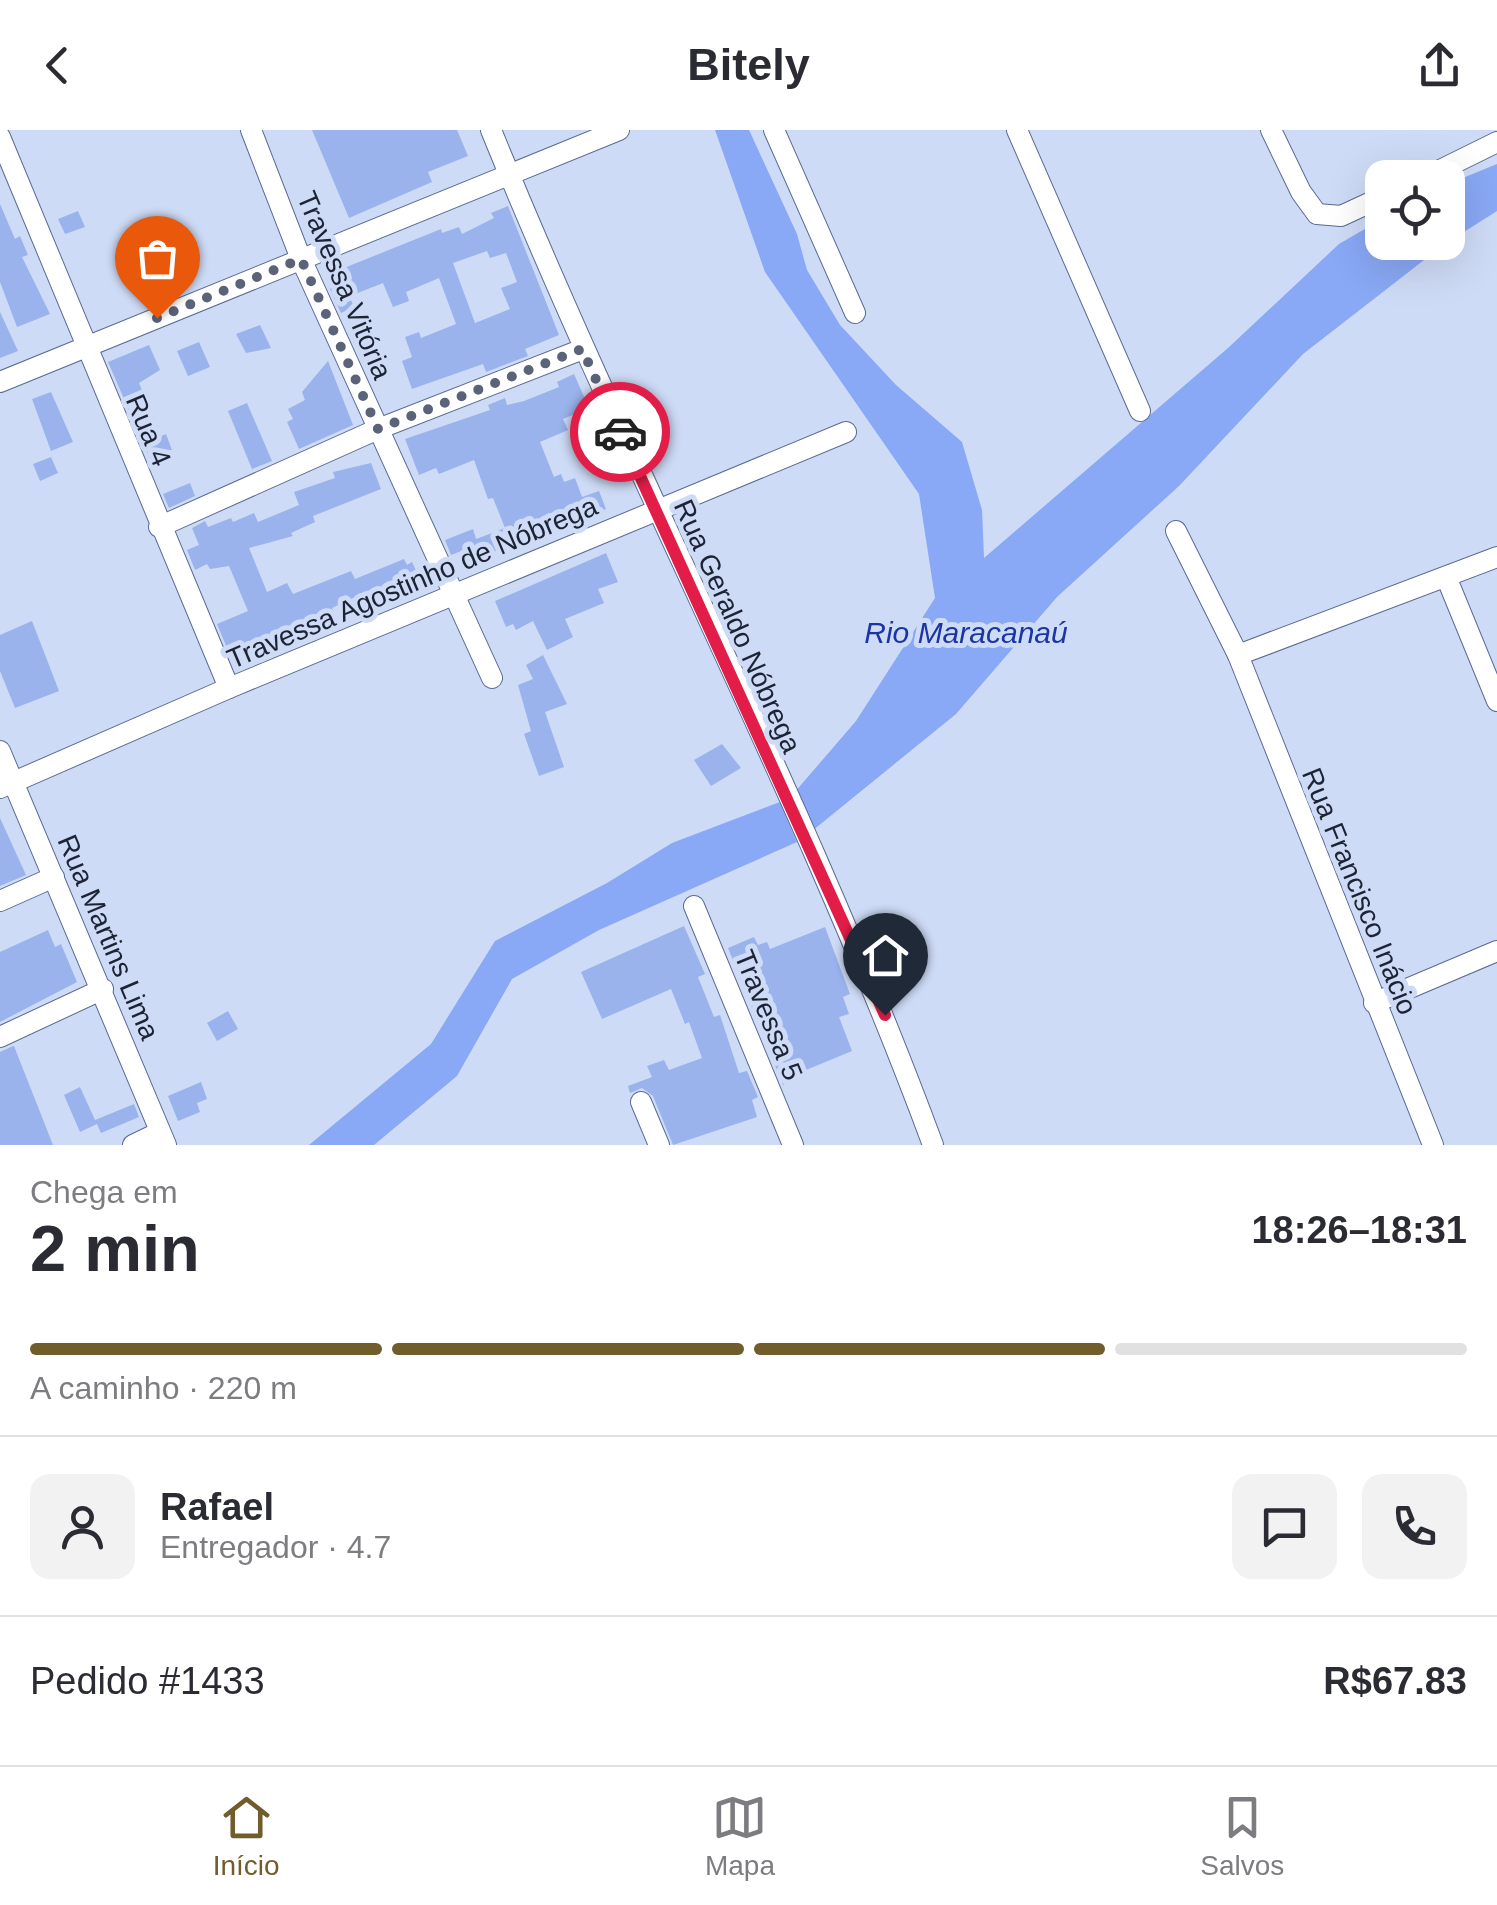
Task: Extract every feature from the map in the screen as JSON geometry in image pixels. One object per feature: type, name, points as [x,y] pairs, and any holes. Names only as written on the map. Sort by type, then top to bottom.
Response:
[{"type":"street","name":"Travessa Vitória","points":[[251,130],[301,259],[492,678]]},
{"type":"street","name":"Rua Geraldo Nóbrega","points":[[491,130],[582,349],[885,1015],[933,1145]]},
{"type":"street","points":[[0,382],[619,130]]},
{"type":"street","points":[[774,130],[856,313]]},
{"type":"street","points":[[1017,130],[1140,411]]},
{"type":"street","points":[[1272,130],[1308,204],[1318,214],[1340,216],[1365,205]]},
{"type":"street","name":"Rua 4","points":[[0,137],[8,176],[229,688]]},
{"type":"street","points":[[1460,160],[1497,142]]},
{"type":"street","points":[[159,526],[378,429],[582,349]]},
{"type":"street","name":"Travessa Agostinho de Nóbrega","points":[[6,785],[229,688],[846,432]]},
{"type":"street","name":"Rua Francisco Inácio","points":[[1176,532],[1238,656],[1433,1145]]},
{"type":"street","points":[[1238,656],[1497,558]]},
{"type":"street","points":[[1447,579],[1497,701]]},
{"type":"street","name":"Rua Martins Lima","points":[[0,751],[6,785],[54,877],[163,1139]]},
{"type":"street","points":[[0,900],[54,877]]},
{"type":"street","name":"Travessa 5","points":[[694,906],[793,1145]]},
{"type":"street","points":[[1374,1003],[1497,952]]},
{"type":"street","points":[[0,1037],[102,989]]},
{"type":"street","points":[[641,1102],[659,1145]]},
{"type":"street","points":[[133,1145],[163,1139]]},
{"type":"water","name":"Rio Maracanaú","points":[[715,130],[749,130],[797,234],[807,270],[840,325],[896,385],[962,442],[982,510],[984,558],[1228,348],[1339,244],[1365,229],[1365,260],[1424,260],[1303,354],[1179,486],[1057,597],[956,714],[812,831],[794,793],[856,721],[935,598],[919,494],[765,272]]},
{"type":"water","points":[[1497,164],[1497,211],[1465,231],[1465,177]]},
{"type":"water","points":[[780,802],[797,842],[599,930],[512,979],[457,1076],[374,1145],[309,1145],[431,1044],[495,941],[607,883],[672,843]]},
{"type":"building","points":[[312,130],[457,130],[468,156],[428,172],[432,182],[349,218]]},
{"type":"building","points":[[0,204],[15,239],[20,236],[28,255],[22,257],[50,314],[17,327],[0,282]]},
{"type":"building","points":[[508,206],[559,335],[525,349],[528,356],[486,372],[483,364],[412,389],[402,361],[412,357],[405,337],[419,332],[421,338],[456,324],[439,278],[406,292],[409,301],[393,307],[383,283],[350,296],[339,270],[441,229],[442,233],[459,227],[462,234],[494,218],[491,213]],"holes":[[[487,251],[490,258],[506,253],[517,282],[501,288],[510,309],[475,323],[453,263]]]},
{"type":"building","points":[[78,211],[85,227],[65,234],[58,219]]},
{"type":"building","points":[[344,283],[354,307],[341,313],[330,289]]},
{"type":"building","points":[[0,312],[18,351],[0,358]]},
{"type":"building","points":[[260,325],[271,348],[246,353],[236,334]]},
{"type":"building","points":[[199,342],[210,367],[188,376],[177,351]]},
{"type":"building","points":[[149,345],[160,370],[139,383],[161,436],[166,434],[172,450],[150,459],[108,362]]},
{"type":"building","points":[[328,361],[353,425],[299,449],[287,422],[293,419],[288,409],[305,400],[302,392]]},
{"type":"building","points":[[574,374],[589,408],[563,419],[568,430],[540,442],[554,477],[561,474],[564,482],[575,478],[582,497],[599,491],[606,509],[525,546],[522,540],[464,564],[459,552],[451,555],[445,540],[473,529],[476,539],[505,528],[493,498],[488,499],[474,460],[439,474],[436,468],[419,475],[405,439],[490,410],[488,405],[505,398],[507,405],[524,401],[559,387],[557,382]]},
{"type":"building","points":[[51,392],[73,442],[51,451],[32,399]]},
{"type":"building","points":[[247,403],[272,461],[252,469],[228,411]]},
{"type":"building","points":[[51,457],[58,473],[40,481],[33,464]]},
{"type":"building","points":[[371,463],[381,489],[313,516],[315,522],[291,533],[293,536],[249,548],[267,592],[287,583],[293,594],[351,571],[355,579],[404,559],[407,565],[412,562],[420,579],[376,603],[370,590],[332,608],[336,616],[305,633],[272,645],[269,639],[230,655],[217,624],[248,611],[229,566],[210,569],[207,564],[195,570],[187,550],[199,545],[192,528],[205,521],[208,527],[231,518],[233,522],[254,513],[258,522],[299,505],[294,492],[335,478],[333,472]]},
{"type":"building","points":[[190,483],[195,496],[169,508],[163,494]]},
{"type":"building","points":[[606,553],[618,582],[598,589],[604,603],[565,619],[573,637],[547,650],[533,621],[516,630],[513,624],[506,627],[495,601]]},
{"type":"building","points":[[32,621],[59,691],[15,708],[0,671],[0,635]]},
{"type":"building","points":[[543,655],[567,704],[545,712],[564,767],[539,776],[524,734],[531,731],[518,685],[533,679],[526,665]]},
{"type":"building","points":[[722,744],[741,768],[711,786],[694,760]]},
{"type":"building","points":[[0,818],[26,875],[0,886]]},
{"type":"building","points":[[684,926],[705,974],[698,977],[714,1017],[720,1015],[739,1073],[747,1071],[758,1097],[752,1100],[757,1117],[673,1145],[653,1096],[642,1088],[630,1093],[628,1086],[652,1077],[647,1066],[664,1060],[669,1070],[702,1058],[689,1022],[685,1024],[671,989],[602,1019],[581,972]]},
{"type":"building","points":[[825,927],[850,994],[843,997],[849,1014],[839,1017],[852,1051],[789,1077],[791,1081],[783,1085],[728,948],[754,937],[758,945],[767,942],[770,949]]},
{"type":"building","points":[[48,930],[55,947],[61,944],[77,982],[0,1022],[0,952]]},
{"type":"building","points":[[228,1011],[238,1029],[217,1041],[207,1023]]},
{"type":"building","points":[[14,1046],[53,1145],[0,1145],[0,1052]]},
{"type":"building","points":[[201,1082],[207,1099],[197,1103],[200,1112],[178,1121],[168,1096]]},
{"type":"building","points":[[80,1087],[95,1120],[134,1104],[139,1117],[101,1133],[97,1124],[80,1132],[64,1095]]},
{"type":"way so far","points":[[157,318],[301,259],[378,429],[582,349],[620,432]]},
{"type":"route","points":[[620,432],[885,1015]]}]
